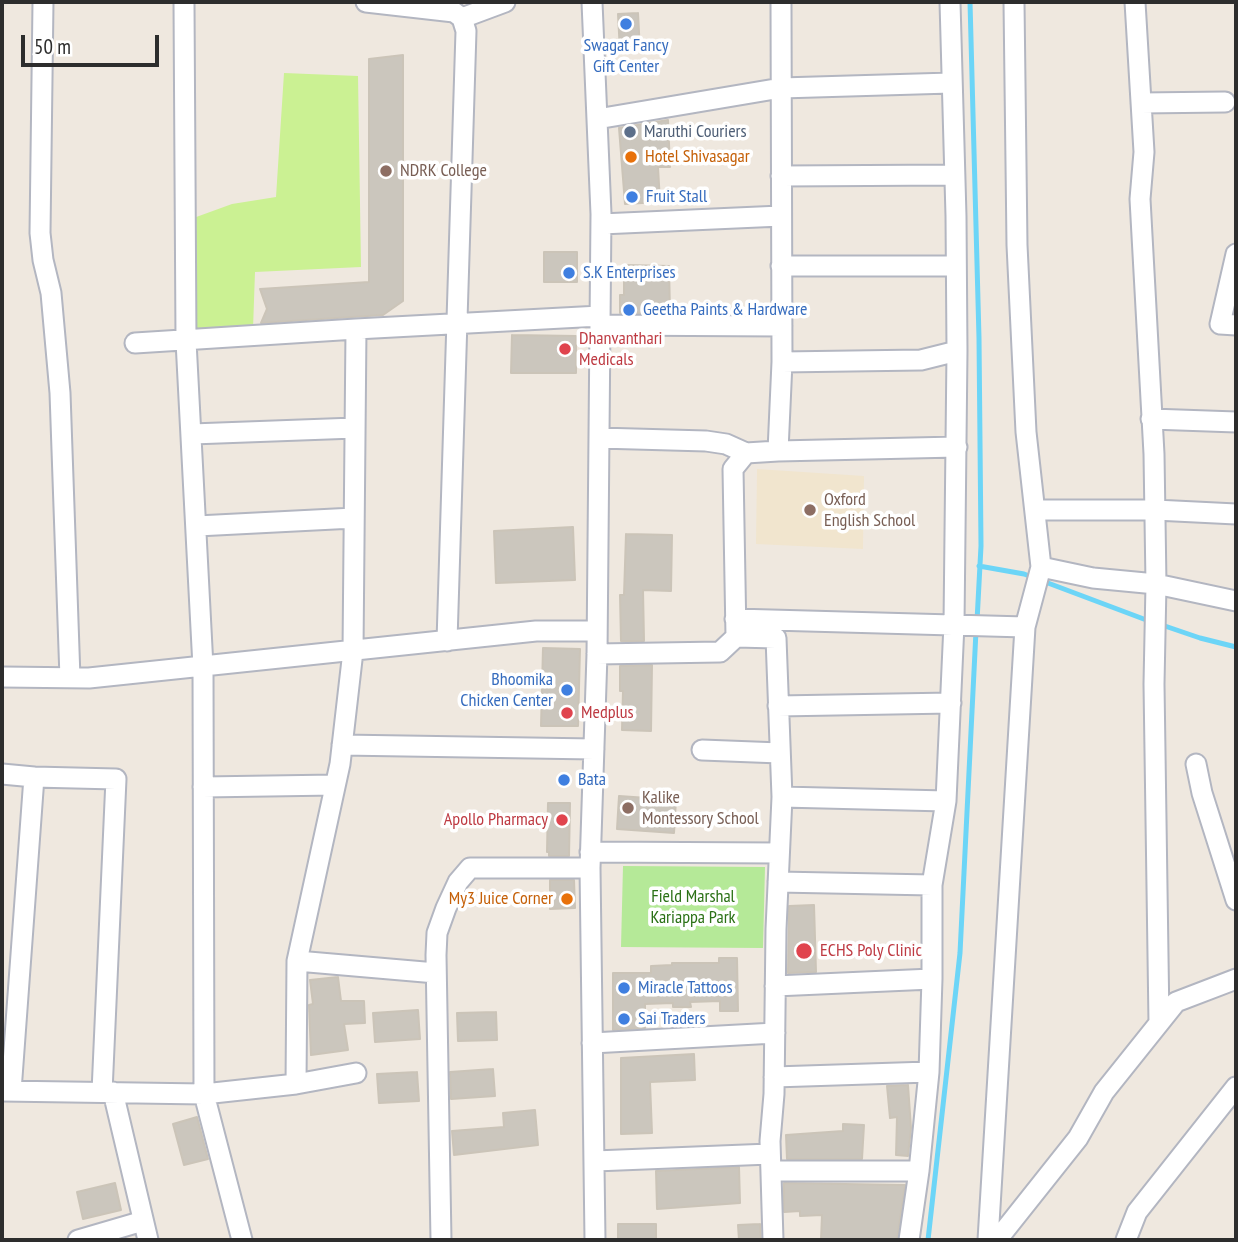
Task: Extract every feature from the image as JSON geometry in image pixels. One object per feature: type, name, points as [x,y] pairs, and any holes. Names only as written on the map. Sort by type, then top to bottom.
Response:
[{"type":"street","points":[[43,2],[40,233],[51,293],[60,393],[70,678]]},
{"type":"street","points":[[184,2],[186,341],[203,667],[204,1094],[243,1240]]},
{"type":"street","points":[[366,2],[454,12],[462,18],[466,32],[447,641]]},
{"type":"street","points":[[462,18],[505,2]]},
{"type":"street","points":[[592,2],[601,224],[597,654],[590,860],[595,1240]]},
{"type":"street","points":[[778,451],[782,362],[781,2]]},
{"type":"street","points":[[909,1240],[929,1072],[932,886],[946,801],[951,704],[969,625],[957,447],[950,2]]},
{"type":"street","points":[[988,1240],[1025,627],[1039,575],[1036,510],[1026,432],[1018,258],[1014,2]]},
{"type":"street","points":[[1135,2],[1144,152],[1140,199],[1155,510],[1154,684],[1159,1023]]},
{"type":"street","points":[[597,119],[781,88],[951,83]]},
{"type":"street","points":[[1141,103],[1225,102]]},
{"type":"street","points":[[781,176],[954,175]]},
{"type":"street","points":[[601,224],[781,216]]},
{"type":"street","points":[[1236,254],[1220,324],[1236,325]]},
{"type":"street","points":[[781,266],[956,266]]},
{"type":"street","points":[[135,343],[455,324],[600,320],[782,326]]},
{"type":"street","points":[[296,1084],[297,961],[335,785],[353,651],[356,329]]},
{"type":"street","points":[[782,362],[920,360],[957,351]]},
{"type":"street","points":[[1151,419],[1236,422]]},
{"type":"street","points":[[192,434],[355,428]]},
{"type":"street","points":[[599,438],[706,440],[726,443],[746,453],[957,447]]},
{"type":"street","points":[[597,654],[720,652],[736,628],[733,469],[746,453]]},
{"type":"street","points":[[1036,510],[1155,510],[1236,514]]},
{"type":"street","points":[[197,527],[355,518]]},
{"type":"street","points":[[1039,575],[1156,584],[1236,601]]},
{"type":"street","points":[[736,628],[969,625],[1025,627]]},
{"type":"street","points":[[736,628],[776,638],[782,797],[770,1163],[772,1240]]},
{"type":"street","points":[[2,677],[70,678],[203,667],[536,631],[597,631]]},
{"type":"street","points":[[778,706],[951,704]]},
{"type":"street","points":[[342,744],[594,749]]},
{"type":"street","points":[[702,750],[780,753]]},
{"type":"street","points":[[1196,764],[1202,793],[1236,900]]},
{"type":"street","points":[[2,774],[116,779],[108,1092],[146,1231],[78,1240]]},
{"type":"street","points":[[34,777],[7,1091],[204,1094],[296,1084],[356,1073]]},
{"type":"street","points":[[203,787],[335,785]]},
{"type":"street","points":[[782,797],[946,801]]},
{"type":"street","points":[[441,1240],[436,973],[438,933],[458,882],[470,868],[590,860],[779,853]]},
{"type":"street","points":[[778,882],[932,886]]},
{"type":"street","points":[[297,961],[436,973]]},
{"type":"street","points":[[775,986],[932,979]]},
{"type":"street","points":[[997,1240],[1057,1166],[1078,1138],[1104,1092],[1176,1002],[1236,979]]},
{"type":"street","points":[[592,1043],[775,1033]]},
{"type":"street","points":[[774,1077],[929,1072]]},
{"type":"street","points":[[1126,1240],[1137,1212],[1236,1087]]},
{"type":"street","points":[[595,1161],[770,1163],[919,1171]]},
{"type":"shaded area","name":"Oxford English School","points":[[757,469],[864,476],[863,549],[756,544]]},
{"type":"green space","points":[[284,73],[358,76],[361,267],[255,272],[253,329],[193,333],[188,220],[232,204],[276,197]]},
{"type":"green space","name":"Field Marshal Kariappa Park","points":[[623,866],[765,867],[763,948],[621,947]]},
{"type":"building","points":[[638,13],[640,51],[620,52],[618,14]]},
{"type":"building","name":"NDRK College","points":[[403,55],[403,301],[383,315],[261,323],[267,309],[260,289],[369,282],[369,59]]},
{"type":"building","points":[[668,120],[670,167],[658,167],[660,202],[625,204],[619,128]]},
{"type":"building","points":[[544,252],[577,252],[577,282],[544,282]]},
{"type":"building","points":[[624,265],[669,266],[670,313],[620,313],[620,295],[624,295]]},
{"type":"building","points":[[512,335],[576,336],[576,373],[511,373]]},
{"type":"building","points":[[573,527],[575,580],[496,583],[494,531]]},
{"type":"building","points":[[626,534],[672,535],[671,591],[643,590],[644,641],[621,641],[620,595],[624,595]]},
{"type":"building","points":[[543,648],[580,649],[578,726],[541,726]]},
{"type":"building","points":[[652,665],[651,731],[622,730],[623,691],[620,691],[620,666]]},
{"type":"building","points":[[619,796],[676,800],[674,833],[617,829]]},
{"type":"building","points":[[548,803],[570,803],[569,856],[549,856],[547,852]]},
{"type":"building","points":[[550,880],[574,880],[575,908],[550,909]]},
{"type":"building","points":[[814,905],[816,972],[788,973],[789,906]]},
{"type":"building","points":[[719,958],[737,958],[738,1011],[720,1011],[720,1001],[690,1002],[691,1007],[673,1007],[673,1003],[645,1004],[645,1028],[613,1030],[613,973],[651,973],[651,966],[719,963]]},
{"type":"building","points":[[338,977],[341,1001],[364,1001],[365,1023],[344,1024],[348,1050],[311,1055],[309,1005],[313,1004],[310,980]]},
{"type":"building","points":[[418,1010],[420,1039],[375,1042],[373,1013]]},
{"type":"building","points":[[496,1012],[497,1040],[458,1041],[457,1013]]},
{"type":"building","points":[[694,1054],[695,1080],[650,1082],[652,1133],[621,1134],[621,1058]]},
{"type":"building","points":[[493,1069],[495,1096],[451,1099],[450,1072]]},
{"type":"building","points":[[417,1072],[419,1101],[379,1103],[377,1074]]},
{"type":"building","points":[[908,1085],[911,1128],[908,1156],[896,1155],[897,1117],[890,1118],[887,1086]]},
{"type":"building","points":[[535,1110],[538,1145],[454,1155],[452,1131],[504,1127],[503,1113]]},
{"type":"building","points":[[197,1117],[208,1159],[184,1165],[173,1124]]},
{"type":"building","points":[[843,1124],[864,1125],[862,1159],[787,1159],[786,1135],[843,1131]]},
{"type":"building","points":[[739,1167],[740,1203],[657,1209],[656,1171]]},
{"type":"building","points":[[115,1183],[121,1210],[83,1219],[77,1192]]},
{"type":"building","points":[[784,1183],[905,1185],[897,1240],[821,1240],[822,1215],[800,1216],[800,1211],[784,1212]]},
{"type":"building","points":[[618,1224],[656,1224],[656,1240],[618,1240]]},
{"type":"building","points":[[760,1224],[761,1240],[739,1240],[738,1225]]},
{"type":"waterway","points":[[970,2],[979,338],[981,546],[977,621]]},
{"type":"waterway","points":[[979,566],[1024,574],[1149,621]]},
{"type":"waterway","points":[[1159,624],[1236,647]]},
{"type":"waterway","points":[[928,1240],[960,953],[976,631]]},
{"type":"place","name":"Swagat Fancy Gift Center","points":[[626,24]]},
{"type":"place","name":"Maruthi Couriers","points":[[630,132]]},
{"type":"place","name":"Hotel Shivasagar","points":[[631,157]]},
{"type":"place","name":"NDRK College","points":[[386,171]]},
{"type":"place","name":"Fruit Stall","points":[[632,197]]},
{"type":"place","name":"S.K Enterprises","points":[[569,273]]},
{"type":"place","name":"Geetha Paints & Hardware","points":[[629,310]]},
{"type":"place","name":"Dhanvanthari Medicals","points":[[565,349]]},
{"type":"place","name":"Oxford English School","points":[[810,510]]},
{"type":"place","name":"Bhoomika Chicken Center","points":[[567,690]]},
{"type":"place","name":"Medplus","points":[[567,713]]},
{"type":"place","name":"Bata","points":[[564,780]]},
{"type":"place","name":"Kalike Montessory School","points":[[628,808]]},
{"type":"place","name":"Apollo Pharmacy","points":[[562,820]]},
{"type":"place","name":"My3 Juice Corner","points":[[567,899]]},
{"type":"place","name":"ECHS Poly Clinic","points":[[804,951]]},
{"type":"place","name":"Miracle Tattoos","points":[[624,988]]},
{"type":"place","name":"Sai Traders","points":[[624,1019]]}]
